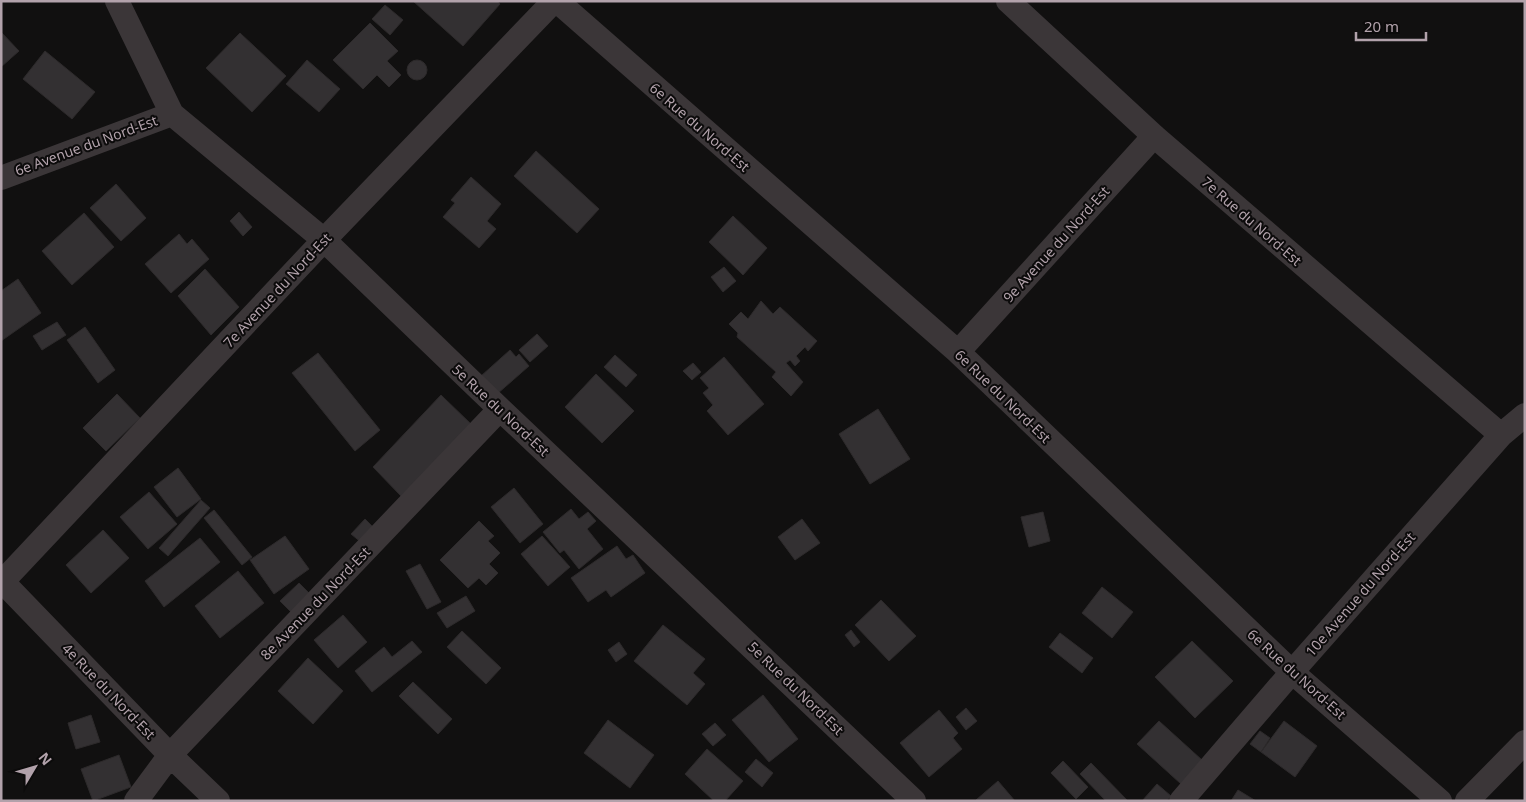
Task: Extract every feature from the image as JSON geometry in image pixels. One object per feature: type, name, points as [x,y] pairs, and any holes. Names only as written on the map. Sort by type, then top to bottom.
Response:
[{"type":"street","name":"5e Rue du Nord-Est","points":[[118,1],[172,114],[324,240],[500,410],[914,801]]},
{"type":"street","name":"7e Avenue du Nord-Est","points":[[2,580],[324,240],[556,1]]},
{"type":"street","name":"6e Rue du Nord-Est","points":[[556,1],[958,352],[1292,672],[1440,801]]},
{"type":"street","name":"7e Rue du Nord-Est","points":[[1008,1],[1154,136],[1501,435]]},
{"type":"street","name":"6e Avenue du Nord-Est","points":[[1,178],[172,114]]},
{"type":"street","name":"9e Avenue du Nord-Est","points":[[958,352],[1154,136]]},
{"type":"street","name":"8e Avenue du Nord-Est","points":[[136,801],[170,755],[500,410]]},
{"type":"street","name":"10e Avenue du Nord-Est","points":[[1181,801],[1501,435],[1525,415]]},
{"type":"street","name":"4e Rue du Nord-Est","points":[[2,580],[170,755],[218,801]]},
{"type":"street","points":[[1467,801],[1525,742]]},
{"type":"building","points":[[413,1],[497,1],[500,4],[463,46]]},
{"type":"building","points":[[385,5],[403,20],[390,35],[372,19]]},
{"type":"building","points":[[370,23],[398,51],[387,61],[401,75],[389,87],[377,75],[363,89],[333,60]]},
{"type":"building","points":[[1,32],[19,51],[1,67]]},
{"type":"building","points":[[240,33],[286,76],[252,112],[206,68]]},
{"type":"building","points":[[45,51],[95,92],[72,119],[23,79]]},
{"type":"building","points":[[307,60],[340,89],[319,112],[286,84]]},
{"type":"building","points":[[417,60],[424,63],[427,70],[424,77],[417,80],[410,77],[407,70],[410,63]]},
{"type":"building","points":[[536,151],[599,209],[577,233],[514,176]]},
{"type":"building","points":[[471,177],[501,204],[487,221],[496,229],[479,248],[443,217],[455,203],[451,200]]},
{"type":"building","points":[[116,184],[146,218],[121,241],[90,208]]},
{"type":"building","points":[[239,212],[252,227],[243,236],[230,221]]},
{"type":"building","points":[[84,213],[114,247],[72,285],[42,251]]},
{"type":"building","points":[[733,216],[767,248],[743,275],[709,242]]},
{"type":"building","points":[[179,234],[187,244],[192,239],[209,259],[171,293],[145,264]]},
{"type":"building","points":[[724,267],[736,281],[723,292],[711,277]]},
{"type":"building","points":[[205,269],[239,307],[211,335],[178,296]]},
{"type":"building","points":[[18,279],[41,313],[1,341],[1,291]]},
{"type":"building","points":[[761,301],[773,314],[780,307],[817,341],[808,351],[805,347],[796,356],[800,361],[795,366],[790,360],[786,363],[803,382],[791,396],[772,377],[776,372],[737,337],[738,333],[729,324],[741,312],[748,319]]},
{"type":"building","points":[[57,322],[66,335],[42,350],[33,336]]},
{"type":"building","points":[[85,327],[115,370],[98,383],[67,340]]},
{"type":"building","points":[[537,334],[548,346],[530,362],[519,350]]},
{"type":"building","points":[[510,350],[516,357],[519,354],[529,366],[497,394],[481,376]]},
{"type":"building","points":[[318,353],[380,430],[355,451],[292,373]]},
{"type":"building","points":[[615,355],[637,375],[626,387],[604,367]]},
{"type":"building","points":[[724,357],[764,404],[728,435],[707,411],[713,405],[703,393],[709,388],[700,378]]},
{"type":"building","points":[[693,363],[701,372],[692,380],[683,371]]},
{"type":"building","points":[[596,374],[634,411],[602,443],[565,407]]},
{"type":"building","points":[[117,394],[140,418],[106,451],[83,428]]},
{"type":"building","points":[[441,395],[472,425],[401,496],[373,467]]},
{"type":"building","points":[[878,409],[910,459],[870,484],[839,434]]},
{"type":"building","points":[[178,468],[201,499],[177,517],[154,487]]},
{"type":"building","points":[[514,488],[543,524],[520,543],[491,507]]},
{"type":"building","points":[[149,492],[177,524],[148,549],[120,517]]},
{"type":"building","points":[[201,500],[210,508],[168,556],[159,548]]},
{"type":"building","points":[[571,509],[579,519],[588,512],[596,521],[587,529],[603,549],[579,569],[564,550],[560,553],[543,532]]},
{"type":"building","points":[[214,510],[252,557],[242,565],[204,518]]},
{"type":"building","points":[[1043,512],[1050,541],[1029,547],[1021,517]]},
{"type":"building","points":[[365,519],[375,529],[362,543],[351,534]]},
{"type":"building","points":[[802,519],[820,543],[795,560],[778,537]]},
{"type":"building","points":[[479,521],[494,536],[488,541],[500,553],[489,564],[498,573],[486,585],[479,578],[468,588],[440,560]]},
{"type":"building","points":[[103,530],[129,558],[91,593],[66,565]]},
{"type":"building","points":[[285,536],[309,569],[274,594],[250,560]]},
{"type":"building","points":[[542,536],[570,567],[548,586],[521,554]]},
{"type":"building","points":[[200,538],[220,562],[164,607],[145,581]]},
{"type":"building","points":[[617,546],[626,559],[633,555],[645,573],[611,597],[606,590],[588,602],[571,578]]},
{"type":"building","points":[[420,564],[441,602],[427,609],[406,571]]},
{"type":"building","points":[[238,571],[264,603],[220,638],[195,606]]},
{"type":"building","points":[[299,583],[310,594],[291,612],[280,601]]},
{"type":"building","points":[[1102,587],[1133,612],[1112,638],[1082,613]]},
{"type":"building","points":[[466,596],[475,611],[447,628],[437,613]]},
{"type":"building","points":[[881,600],[916,636],[889,661],[855,625]]},
{"type":"building","points":[[343,615],[367,642],[338,668],[314,640]]},
{"type":"building","points":[[663,625],[705,659],[693,673],[705,684],[687,705],[634,661]]},
{"type":"building","points":[[851,630],[860,642],[854,647],[845,635]]},
{"type":"building","points":[[462,631],[501,668],[486,684],[447,647]]},
{"type":"building","points":[[1060,633],[1093,658],[1082,673],[1049,647]]},
{"type":"building","points":[[412,641],[422,652],[372,692],[355,671],[384,647],[392,657]]},
{"type":"building","points":[[1192,641],[1233,681],[1195,718],[1155,677]]},
{"type":"building","points":[[619,642],[627,654],[616,662],[608,650]]},
{"type":"building","points":[[308,658],[343,691],[313,724],[278,691]]},
{"type":"building","points":[[413,682],[452,719],[438,734],[399,696]]},
{"type":"building","points":[[763,695],[798,739],[769,762],[732,720]]},
{"type":"building","points":[[966,708],[977,721],[966,730],[956,717]]},
{"type":"building","points":[[939,710],[958,733],[953,738],[962,749],[929,777],[900,743]]},
{"type":"building","points":[[91,715],[100,742],[76,749],[68,723]]},
{"type":"building","points":[[608,720],[654,755],[630,788],[584,753]]},
{"type":"building","points":[[1159,721],[1202,760],[1181,784],[1137,744]]},
{"type":"building","points":[[1284,721],[1317,746],[1295,777],[1261,752]]},
{"type":"building","points":[[715,723],[726,735],[713,746],[702,734]]},
{"type":"building","points":[[1260,731],[1270,738],[1261,752],[1250,744]]},
{"type":"building","points":[[707,749],[743,781],[725,801],[714,801],[685,774]]},
{"type":"building","points":[[119,755],[131,787],[93,801],[81,769]]},
{"type":"building","points":[[756,759],[773,773],[762,787],[745,772]]},
{"type":"building","points":[[1063,761],[1088,787],[1076,799],[1051,773]]},
{"type":"building","points":[[1091,763],[1128,801],[1106,801],[1080,774]]},
{"type":"building","points":[[998,781],[1015,801],[976,800]]},
{"type":"building","points":[[1157,784],[1171,796],[1167,801],[1142,801]]},
{"type":"building","points":[[1238,790],[1256,801],[1231,801]]}]
